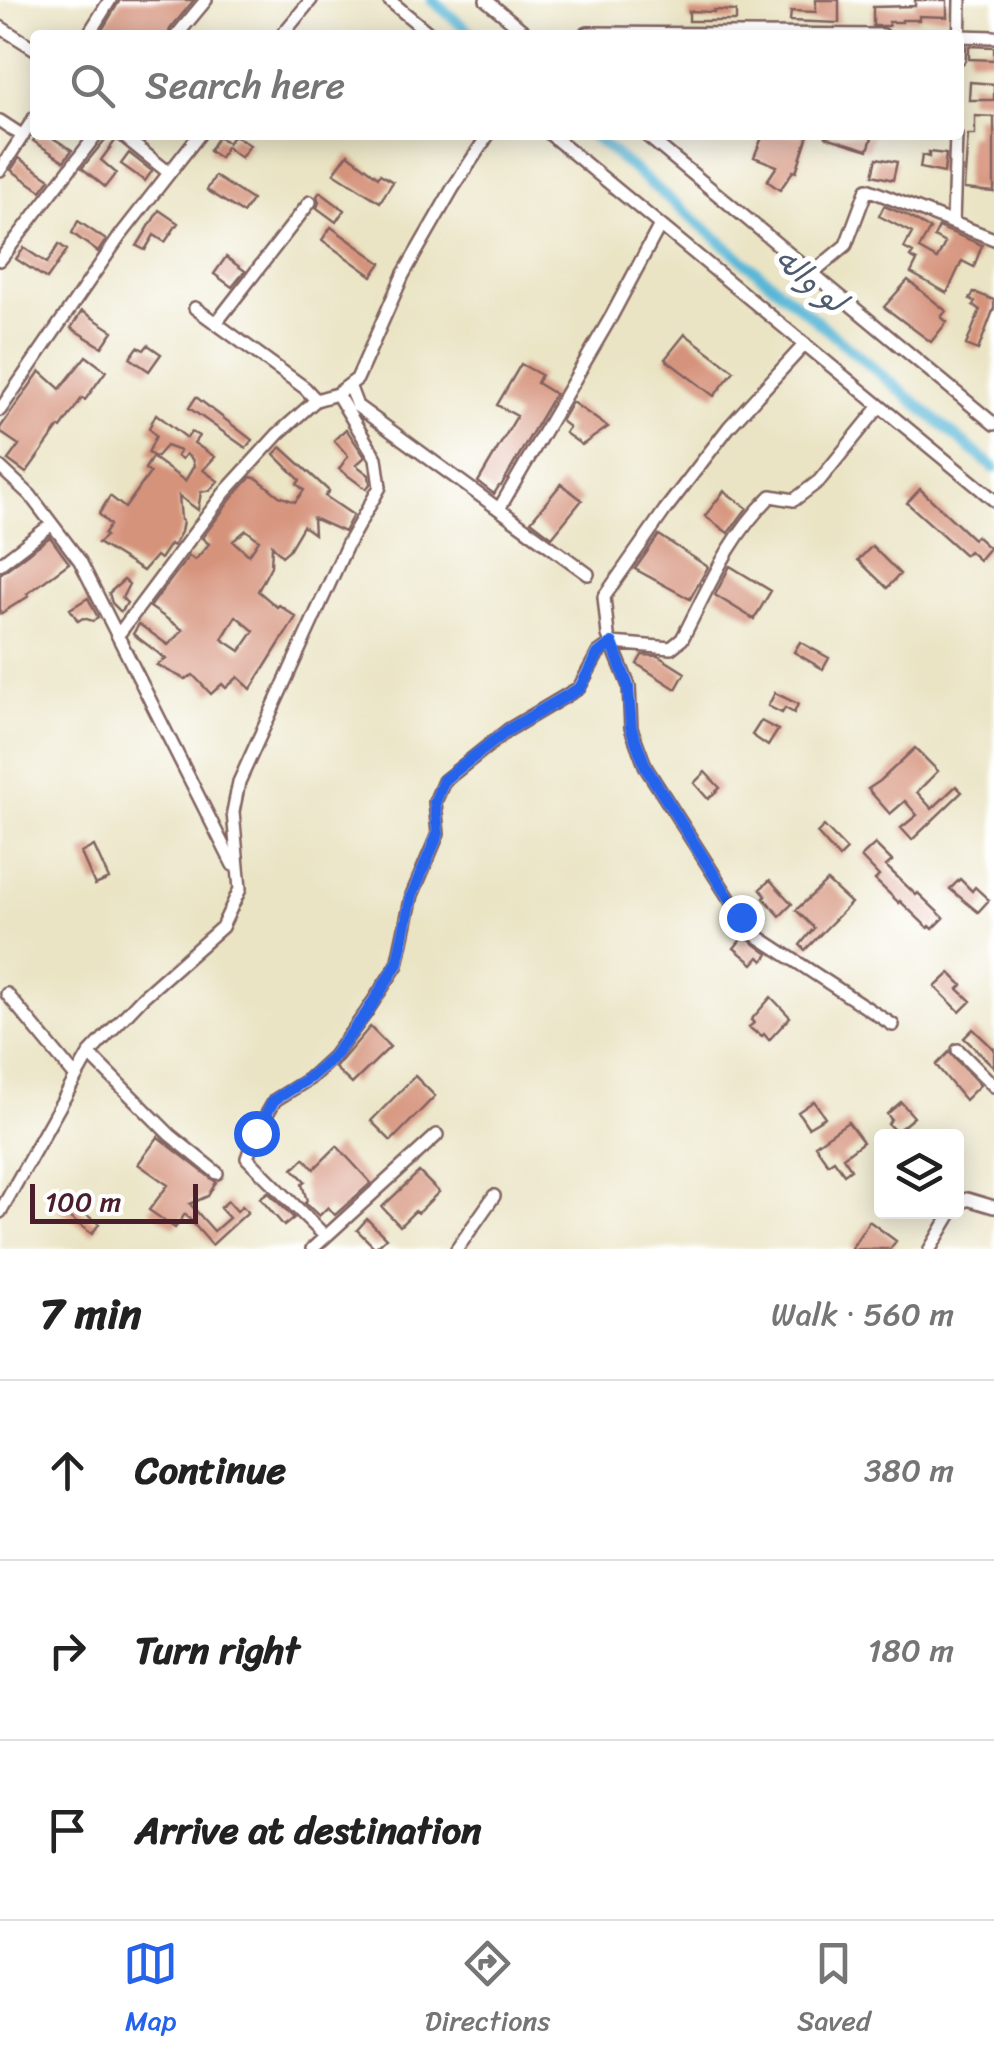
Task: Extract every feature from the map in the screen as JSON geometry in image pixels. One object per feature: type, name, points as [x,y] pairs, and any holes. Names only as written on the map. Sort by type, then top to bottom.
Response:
[{"type":"street","points":[[91,30],[110,0]]},
{"type":"street","points":[[181,30],[206,0]]},
{"type":"street","points":[[286,30],[310,0]]},
{"type":"street","points":[[389,0],[424,30]]},
{"type":"street","points":[[486,0],[522,30]]},
{"type":"street","points":[[959,30],[960,0]]},
{"type":"street","points":[[0,27],[30,46]]},
{"type":"street","points":[[964,36],[994,37]]},
{"type":"street","points":[[0,121],[23,136]]},
{"type":"street","points":[[0,170],[30,125]]},
{"type":"street","points":[[0,260],[92,140]]},
{"type":"street","points":[[128,140],[168,172]]},
{"type":"street","points":[[0,410],[83,288],[195,140]]},
{"type":"street","points":[[118,635],[225,492],[278,434],[316,400],[338,394],[357,379],[403,275],[452,188],[485,140]]},
{"type":"street","points":[[557,140],[994,500]]},
{"type":"street","points":[[652,140],[994,424]]},
{"type":"street","points":[[953,222],[956,140]]},
{"type":"street","points":[[811,274],[846,245],[868,188],[994,239]]},
{"type":"street","points":[[216,323],[310,202]]},
{"type":"street","points":[[499,510],[611,318],[660,225]]},
{"type":"street","points":[[195,308],[316,400]]},
{"type":"street","points":[[805,344],[729,427],[604,598],[608,635],[628,686],[631,728],[646,768],[741,917],[754,934],[894,1025]]},
{"type":"street","points":[[350,385],[357,406],[588,574]]},
{"type":"street","points":[[0,1212],[89,1054],[142,997],[222,927],[240,889],[232,812],[239,782],[347,545],[380,487],[376,458],[338,394]]},
{"type":"street","points":[[325,1236],[247,1158],[274,1100],[333,1057],[397,964],[412,895],[438,834],[435,802],[444,780],[508,730],[580,688],[598,654],[612,643],[671,648],[682,640],[727,550],[749,518],[770,496],[794,500],[818,481],[880,406]]},
{"type":"street","points":[[0,467],[30,495],[80,561],[237,873]]},
{"type":"street","points":[[0,564],[52,524]]},
{"type":"street","points":[[7,994],[76,1077]]},
{"type":"street","points":[[958,1050],[994,1086]]},
{"type":"street","points":[[89,1054],[170,1135],[217,1173]]},
{"type":"street","points":[[312,1249],[437,1134]]},
{"type":"street","points":[[457,1249],[494,1196]]},
{"type":"street","points":[[964,1201],[994,1207]]},
{"type":"street","points":[[930,1249],[948,1219]]},
{"type":"building","points":[[120,0],[194,0],[170,30],[102,30]]},
{"type":"building","points":[[816,0],[839,0],[839,23],[790,21],[791,11],[816,12]]},
{"type":"building","points":[[915,0],[947,0],[947,17],[919,16],[919,20],[873,26],[873,7],[915,6]]},
{"type":"building","points":[[689,11],[736,11],[736,21],[689,21]]},
{"type":"building","points":[[969,46],[994,47],[994,60],[969,59]]},
{"type":"building","points":[[970,82],[994,84],[994,100],[969,100]]},
{"type":"building","points":[[975,116],[994,117],[994,192],[964,189],[968,135],[975,135]]},
{"type":"building","points":[[56,140],[72,150],[64,161],[33,141]]},
{"type":"building","points":[[105,140],[115,140],[101,160],[116,173],[105,187],[82,168]]},
{"type":"building","points":[[216,140],[242,140],[250,145],[241,158],[226,147],[220,158],[209,151]]},
{"type":"building","points":[[761,140],[806,140],[796,172],[780,190],[767,181],[777,166],[754,157]]},
{"type":"building","points":[[836,140],[871,140],[868,150]]},
{"type":"building","points":[[929,152],[946,154],[944,173],[920,168],[922,155],[929,157]]},
{"type":"building","points":[[129,153],[152,171],[145,181],[121,164]]},
{"type":"building","points":[[348,154],[378,177],[380,174],[393,182],[380,202],[334,173]]},
{"type":"building","points":[[19,158],[50,179],[41,191],[11,170]]},
{"type":"building","points":[[877,158],[897,162],[893,180],[873,175]]},
{"type":"building","points":[[215,176],[252,200],[243,213],[207,190]]},
{"type":"building","points":[[320,192],[344,210],[336,222],[317,208]]},
{"type":"building","points":[[884,206],[930,229],[919,249],[937,259],[945,243],[934,237],[939,227],[982,245],[974,267],[962,261],[947,293],[911,273],[917,261],[904,248],[912,233],[879,216]]},
{"type":"building","points":[[159,210],[178,223],[165,242],[154,235],[145,250],[137,246]]},
{"type":"building","points":[[78,221],[106,240],[98,252],[72,233]]},
{"type":"building","points":[[331,227],[381,263],[372,276],[322,240]]},
{"type":"building","points":[[59,244],[67,250],[47,279],[16,259],[24,248],[47,263]]},
{"type":"building","points":[[226,257],[245,271],[232,287],[214,274]]},
{"type":"building","points":[[908,280],[946,311],[941,317],[947,322],[931,342],[884,307]]},
{"type":"building","points":[[974,292],[994,300],[978,350],[966,345],[980,310],[970,299]]},
{"type":"building","points":[[82,311],[113,331],[102,347],[71,328]]},
{"type":"building","points":[[685,334],[734,371],[714,396],[665,359]]},
{"type":"building","points":[[148,345],[161,354],[149,371],[130,358],[138,347],[144,350]]},
{"type":"building","points":[[86,356],[106,371],[26,473],[8,460],[19,445],[0,428],[40,371],[60,389]]},
{"type":"building","points":[[521,364],[541,375],[537,383],[555,394],[494,494],[478,482],[517,416],[497,405]]},
{"type":"building","points":[[196,397],[252,440],[246,448],[189,408]]},
{"type":"building","points":[[572,402],[608,427],[582,445],[565,433],[569,427],[561,421]]},
{"type":"building","points":[[156,414],[187,438],[191,432],[199,436],[194,443],[215,457],[203,470],[218,481],[210,490],[201,492],[198,510],[179,496],[181,532],[173,546],[170,544],[160,559],[156,556],[143,571],[98,543],[110,525],[99,514],[110,496],[125,508],[150,473],[145,469],[152,457],[185,481],[194,466],[186,454],[182,459],[177,456],[180,451],[166,446],[156,457],[148,453],[156,436],[149,428]]},
{"type":"building","points":[[346,429],[365,457],[356,465],[369,475],[366,489],[339,469],[348,456],[334,440]]},
{"type":"building","points":[[281,447],[329,491],[325,496],[353,515],[344,532],[313,518],[314,534],[303,526],[282,556],[272,545],[271,566],[258,591],[296,617],[251,689],[238,677],[211,694],[193,675],[185,679],[157,665],[166,659],[133,634],[139,624],[168,645],[183,630],[150,607],[189,556],[195,560],[209,544],[202,538],[251,477],[295,502],[304,490],[297,484],[300,480],[274,454]],"holes":[[[246,530],[259,540],[249,555],[233,541]],[[236,616],[254,631],[240,651],[222,639]]]},
{"type":"building","points":[[561,484],[582,500],[552,537],[531,521]]},
{"type":"building","points":[[920,489],[973,539],[976,536],[989,548],[979,560],[969,551],[965,555],[907,503]]},
{"type":"building","points":[[724,491],[747,508],[728,533],[705,516]]},
{"type":"building","points":[[659,535],[708,567],[690,599],[635,569]]},
{"type":"building","points":[[50,537],[69,563],[0,614],[0,574]]},
{"type":"building","points":[[872,546],[900,574],[887,588],[858,560]]},
{"type":"building","points":[[730,566],[771,591],[754,619],[715,595]]},
{"type":"building","points":[[124,580],[129,584],[122,598],[127,603],[121,612],[109,593]]},
{"type":"building","points":[[88,598],[98,618],[78,621],[70,609]]},
{"type":"building","points":[[800,642],[829,658],[823,669],[794,652]]},
{"type":"building","points":[[642,655],[658,656],[685,673],[676,689],[637,664]]},
{"type":"building","points":[[775,693],[798,704],[794,713],[785,708],[782,713],[768,706]]},
{"type":"building","points":[[761,721],[778,730],[768,746],[752,735]]},
{"type":"building","points":[[915,748],[938,771],[917,792],[932,809],[956,786],[962,792],[912,840],[901,828],[917,815],[905,801],[890,814],[868,789]]},
{"type":"building","points":[[705,772],[720,788],[708,799],[694,783]]},
{"type":"building","points":[[824,826],[847,850],[839,858],[817,833]]},
{"type":"building","points":[[875,844],[892,861],[886,866],[944,918],[933,929],[875,880],[879,876],[861,857]]},
{"type":"building","points":[[94,846],[109,879],[95,885],[81,853]]},
{"type":"building","points":[[960,879],[989,900],[978,912],[950,889]]},
{"type":"building","points":[[770,880],[792,904],[780,916],[760,889]]},
{"type":"building","points":[[827,881],[851,903],[805,950],[800,945],[814,928],[796,910]]},
{"type":"building","points":[[744,936],[768,954],[763,961],[759,957],[753,964],[734,948]]},
{"type":"building","points":[[950,973],[962,985],[958,989],[971,1001],[960,1012],[935,987]]},
{"type":"building","points":[[771,997],[790,1017],[769,1040],[749,1027]]},
{"type":"building","points":[[370,1027],[390,1047],[352,1084],[335,1068]]},
{"type":"building","points":[[973,1029],[994,1049],[994,1067],[964,1038]]},
{"type":"building","points":[[949,1052],[980,1085],[965,1100],[936,1065]]},
{"type":"building","points":[[415,1076],[435,1096],[391,1141],[371,1121]]},
{"type":"building","points":[[814,1101],[825,1117],[808,1127],[798,1112]]},
{"type":"building","points":[[901,1102],[914,1117],[900,1129],[893,1129],[887,1114]]},
{"type":"building","points":[[848,1122],[863,1142],[843,1157],[851,1169],[844,1174],[834,1160],[828,1164],[815,1145]]},
{"type":"building","points":[[158,1137],[216,1182],[208,1196],[190,1204],[214,1231],[229,1218],[220,1208],[228,1201],[237,1211],[242,1206],[248,1212],[212,1245],[185,1214],[175,1228],[149,1210],[168,1185],[138,1164]]},
{"type":"building","points":[[337,1146],[371,1183],[335,1215],[328,1207],[319,1216],[305,1203],[305,1181],[293,1169],[304,1158],[314,1169]]},
{"type":"building","points":[[419,1172],[439,1192],[400,1226],[382,1207]]},
{"type":"building","points":[[268,1192],[294,1218],[284,1226],[260,1198]]},
{"type":"building","points":[[66,1200],[99,1224],[92,1234],[59,1210]]},
{"type":"building","points":[[367,1219],[386,1238],[375,1248],[357,1230]]},
{"type":"building","points":[[869,1221],[896,1241],[890,1249],[851,1249]]},
{"type":"waterway","name":"لو واله","points":[[432,0],[467,30]]},
{"type":"waterway","name":"لو واله","points":[[598,140],[994,468]]},
{"type":"route","points":[[256,1133],[274,1100],[333,1057],[397,964],[412,895],[438,834],[435,802],[444,780],[508,730],[580,688],[598,654],[612,643],[628,686],[631,728],[646,768],[741,917]]}]
